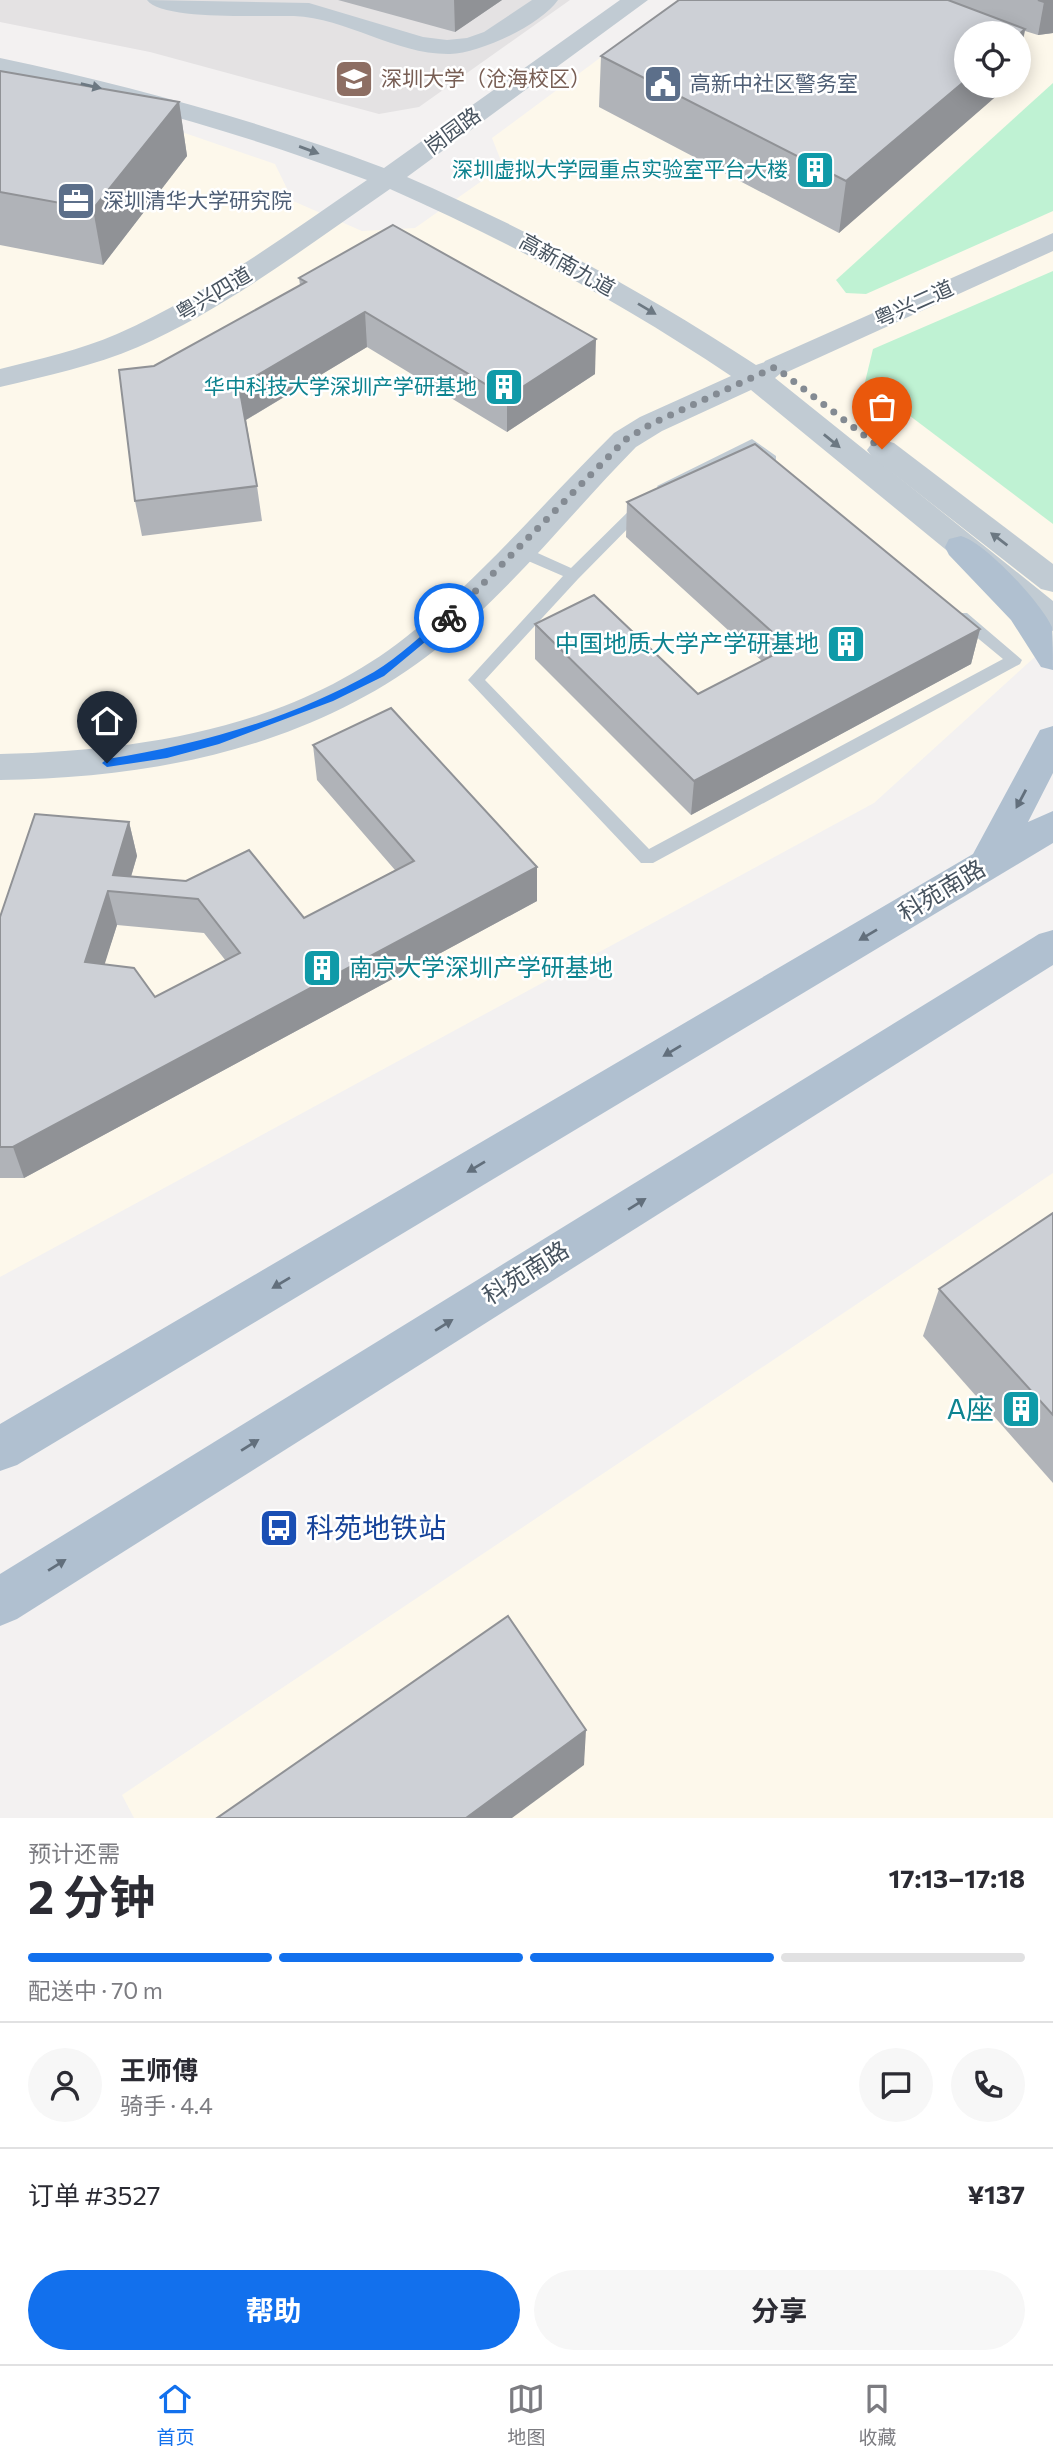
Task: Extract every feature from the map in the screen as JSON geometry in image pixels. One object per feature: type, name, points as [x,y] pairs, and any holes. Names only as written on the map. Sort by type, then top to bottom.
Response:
[{"type":"main road","points":[[961,547],[1006,589],[1037,627],[1053,658]]},
{"type":"main road","points":[[986,865],[1053,739]]},
{"type":"main road","name":"科苑南路","points":[[0,1449],[1053,825]]},
{"type":"main road","name":"科苑南路","points":[[0,1602],[1053,945]]},
{"type":"street","points":[[158,0],[177,6],[309,10],[420,43],[447,47],[471,45],[492,37],[547,0]]},
{"type":"street","name":"岗园路","points":[[397,172],[636,0]]},
{"type":"street","name":"高新南九道","points":[[0,48],[76,61],[171,85],[294,124],[397,172]]},
{"type":"street","name":"高新南九道","points":[[0,66],[154,101],[478,194],[583,246],[668,296],[764,372],[1053,581]]},
{"type":"street","name":"粤兴四道","points":[[0,378],[83,357],[178,316],[249,274],[397,172]]},
{"type":"street","name":"粤兴二道","points":[[764,372],[1053,241]]},
{"type":"street","points":[[0,767],[85,765],[167,754],[276,721],[330,699],[380,673],[416,647],[517,550],[625,440],[651,424],[764,372]]},
{"type":"street","name":"高新南九道","points":[[764,372],[961,547],[1053,619]]},
{"type":"lane","points":[[783,469],[752,443],[660,488],[573,575],[476,680],[647,858],[1014,660],[951,607]]},
{"type":"lane","points":[[517,550],[573,575]]},
{"type":"shaded area","name":"深圳大学（沧海校区）","points":[[0,0],[570,0],[419,107],[379,114],[150,52],[0,22]]},
{"type":"shaded area","points":[[678,0],[1053,0],[1053,646],[1037,655],[874,803],[0,1277],[0,92],[173,129],[275,164],[293,201],[362,231],[415,228],[503,166],[492,138]]},
{"type":"shaded area","points":[[1053,1173],[1053,1818],[134,1818],[122,1795]]},
{"type":"green space","points":[[1053,83],[1053,211],[866,294],[846,293],[836,280]]},
{"type":"green space","points":[[1053,271],[1053,524],[865,382],[873,349]]},
{"type":"building","name":"深圳虚拟大学园重点实验室平台大楼","points":[[679,0],[948,0],[1004,21],[954,21],[954,90],[846,181],[601,56]]},
{"type":"building","points":[[0,71],[179,102],[93,209],[0,192]]},
{"type":"building","name":"华中科技大学深圳产学研基地","points":[[393,225],[596,339],[507,397],[365,312],[239,386],[257,486],[135,501],[119,370],[154,366],[306,282],[299,278]]},
{"type":"building","name":"中国地质大学产学研基地","points":[[755,444],[980,629],[694,781],[535,624],[594,595],[698,694],[789,647],[627,502]]},
{"type":"building","name":"南京大学深圳产学研基地","points":[[391,708],[537,867],[13,1147],[0,1147],[0,917],[35,814],[129,822],[113,875],[186,881],[249,850],[304,918],[414,861],[313,745]],"holes":[[[108,891],[198,899],[240,953],[155,997],[134,968],[85,962]]]},
{"type":"building","points":[[1053,1213],[1053,1415],[939,1289]]},
{"type":"building","points":[[508,1616],[586,1730],[466,1818],[217,1818]]},
{"type":"way so far","points":[[449,618],[625,440],[651,424],[775,367],[882,449]]},
{"type":"place","name":"深圳大学（沧海校区）","points":[[354,79]]},
{"type":"place","name":"高新中社区警务室","points":[[663,84]]},
{"type":"place","name":"深圳虚拟大学园重点实验室平台大楼","points":[[815,170]]},
{"type":"place","name":"深圳清华大学研究院","points":[[76,201]]},
{"type":"place","name":"华中科技大学深圳产学研基地","points":[[504,387]]},
{"type":"place","name":"中国地质大学产学研基地","points":[[846,644]]},
{"type":"place","name":"南京大学深圳产学研基地","points":[[322,968]]},
{"type":"place","name":"A座","points":[[1021,1409]]},
{"type":"place","name":"科苑地铁站","points":[[279,1528]]},
{"type":"route","points":[[107,763],[167,754],[219,740],[330,699],[380,673],[416,647],[449,618]]}]
